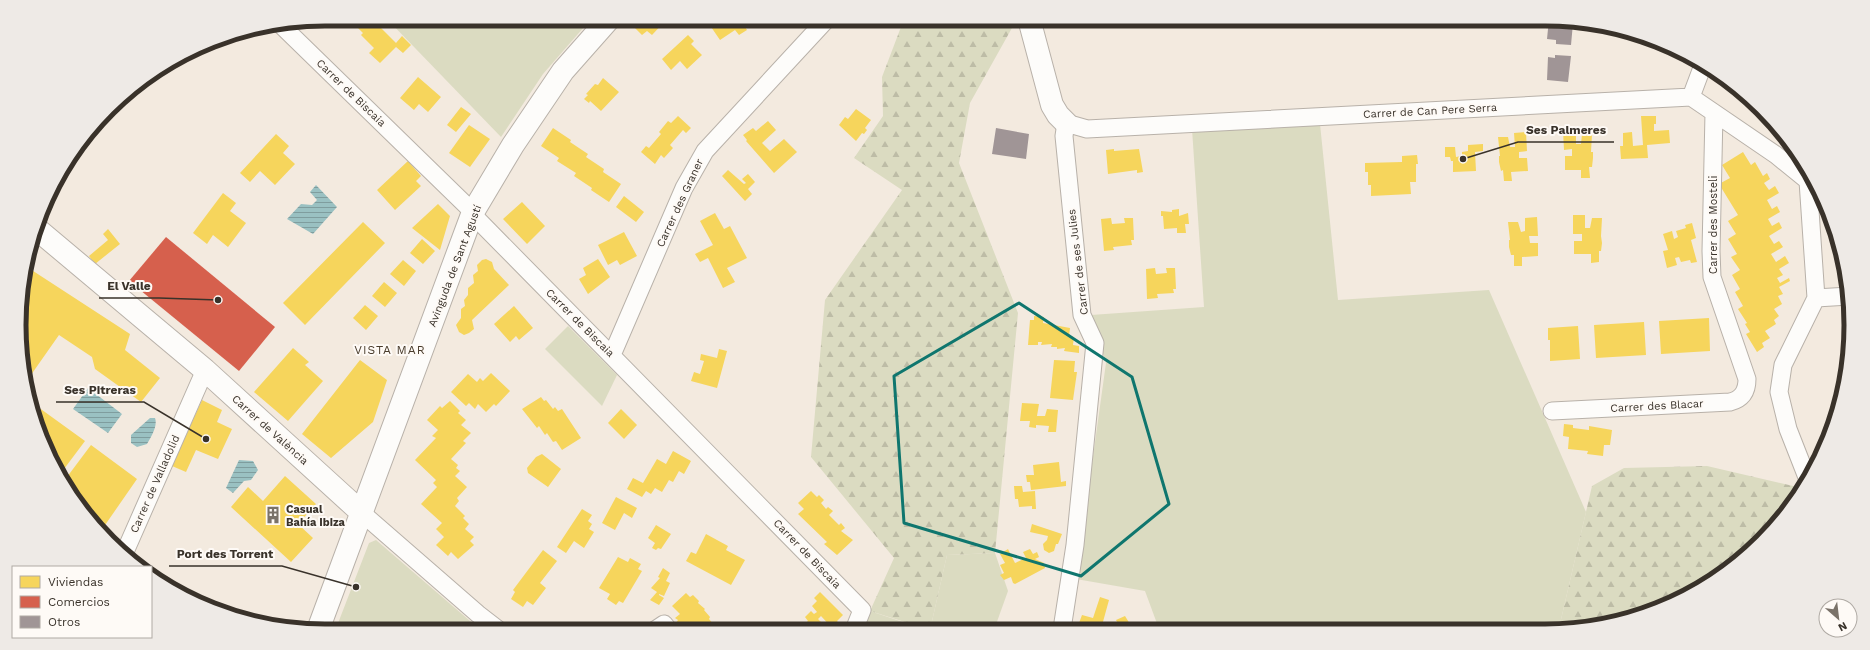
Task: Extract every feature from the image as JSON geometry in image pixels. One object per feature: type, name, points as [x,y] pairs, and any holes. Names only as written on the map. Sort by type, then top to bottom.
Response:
[{"type":"street","name":"Avinguda de Sant Agustí","points":[[320,624],[474,212],[513,145],[563,71],[603,26]]},
{"type":"street","name":"Carrer des Graner","points":[[612,355],[684,188],[704,151],[821,26]]},
{"type":"street","points":[[1031,26],[1052,105],[1058,115],[1066,123]]},
{"type":"street","name":"Carrer de Biscaia","points":[[285,29],[474,212],[478,220],[862,610],[856,624]]},
{"type":"street","points":[[1701,70],[1691,97],[1776,155],[1805,177]]},
{"type":"street","name":"Carrer de Can Pere Serra","points":[[1066,123],[1087,129],[1691,97]]},
{"type":"street","name":"Carrer des Mosteli","points":[[1714,113],[1711,251],[1712,277],[1747,378]]},
{"type":"street","name":"Carrer de ses Julies","points":[[1063,624],[1075,545],[1095,343],[1082,315],[1064,136],[1066,123]]},
{"type":"street","points":[[1776,155],[1790,154]]},
{"type":"street","points":[[1805,472],[1788,429],[1779,392],[1783,365],[1816,298],[1812,192]]},
{"type":"street","name":"Carrer de València","points":[[41,232],[205,370],[362,513],[491,624]]},
{"type":"street","points":[[1816,298],[1842,296]]},
{"type":"street","name":"Carrer de Valladolid","points":[[126,548],[205,370]]},
{"type":"street","name":"Carrer des Blacar","points":[[1552,411],[1730,402],[1738,400],[1747,389],[1747,378]]},
{"type":"highlighted area","points":[[1019,303],[1132,377],[1169,504],[1081,576],[904,523],[894,376]]},
{"type":"green space","points":[[394,26],[585,26],[543,74],[501,137]]},
{"type":"green space","points":[[901,26],[1013,26],[970,103],[959,163],[1018,313],[995,553],[947,555],[931,624],[911,624],[870,611],[894,558],[811,457],[825,300],[902,190],[854,158],[883,116],[882,77]]},
{"type":"green space","points":[[1320,124],[1338,300],[1489,290],[1586,512],[1560,623],[1157,624],[1145,591],[1076,579],[1106,363],[1091,315],[1204,307],[1192,129]]},
{"type":"green space","points":[[568,326],[617,375],[602,406],[545,349]]},
{"type":"green space","points":[[1707,466],[1797,487],[1770,522],[1742,550],[1711,574],[1694,584],[1659,601],[1622,614],[1584,621],[1560,623],[1592,486],[1624,468]]},
{"type":"green space","points":[[376,540],[474,624],[338,624],[369,543]]},
{"type":"green space","points":[[995,553],[1008,591],[996,624],[931,624],[947,555]]},
{"type":"green space","points":[[870,611],[909,624],[864,624]]},
{"type":"water","points":[[316,185],[337,207],[313,234],[287,219],[301,204],[312,205],[317,200],[310,192]]},
{"type":"water","points":[[88,388],[122,414],[108,433],[73,409]]},
{"type":"water","points":[[150,418],[155,418],[156,421],[154,431],[147,444],[137,447],[131,443],[131,435]]},
{"type":"water","points":[[239,460],[253,461],[258,470],[251,480],[244,481],[233,493],[226,488]]},
{"type":"building: Viviendas","points":[[360,26],[379,26],[396,43],[402,36],[411,45],[403,53],[396,47],[380,63],[369,53],[374,48],[361,35],[363,33],[358,28]]},
{"type":"building: Viviendas","points":[[633,26],[660,26],[652,35],[647,31],[642,35]]},
{"type":"building: Viviendas","points":[[710,26],[744,26],[747,30],[739,35],[735,30],[720,40]]},
{"type":"building: Viviendas","points":[[688,35],[694,41],[691,44],[702,55],[687,69],[680,61],[671,70],[662,59]]},
{"type":"building: Viviendas","points":[[418,77],[441,97],[428,112],[419,104],[414,110],[400,98]]},
{"type":"building: Viviendas","points":[[603,78],[619,92],[601,111],[590,101],[589,103],[584,99],[588,95],[586,94],[595,84],[598,85]]},
{"type":"building: Viviendas","points":[[461,107],[471,114],[456,132],[447,125]]},
{"type":"building: Viviendas","points":[[856,109],[871,120],[865,128],[867,130],[864,134],[862,133],[856,141],[839,125],[845,117],[848,119]]},
{"type":"building: Viviendas","points":[[678,116],[691,128],[686,133],[683,130],[670,145],[673,148],[664,158],[661,155],[655,164],[641,152],[646,146],[649,148],[661,134],[659,132],[668,121],[671,123]]},
{"type":"building: Viviendas","points":[[1641,116],[1656,116],[1654,131],[1669,130],[1670,143],[1647,145],[1648,158],[1621,159],[1620,146],[1623,146],[1623,133],[1632,132],[1633,146],[1643,145]]},
{"type":"building: Viviendas","points":[[768,121],[776,130],[762,143],[770,151],[784,139],[797,152],[774,173],[746,141],[747,140],[743,135],[753,128],[756,131]]},
{"type":"building: Viviendas","points":[[469,125],[490,139],[470,167],[449,153]]},
{"type":"building: Viviendas","points":[[553,128],[588,154],[586,157],[604,169],[603,172],[621,184],[609,202],[574,176],[576,173],[557,161],[559,158],[541,146]]},
{"type":"building: Viviendas","points":[[1563,131],[1576,131],[1576,144],[1581,144],[1582,134],[1592,134],[1591,152],[1593,152],[1593,158],[1592,167],[1589,167],[1590,178],[1581,178],[1581,170],[1565,170],[1565,156],[1572,156],[1572,149],[1564,150]]},
{"type":"building: Viviendas","points":[[1526,132],[1527,151],[1519,152],[1519,158],[1527,158],[1528,171],[1511,172],[1512,181],[1504,181],[1503,170],[1501,171],[1499,162],[1500,156],[1498,137],[1508,137],[1510,147],[1515,147],[1514,133]]},
{"type":"building: Viviendas","points":[[276,134],[289,146],[283,153],[295,164],[275,185],[260,171],[250,182],[240,173]]},
{"type":"building: Viviendas","points":[[1483,144],[1483,151],[1475,152],[1476,171],[1453,172],[1453,161],[1451,161],[1450,157],[1445,157],[1445,147],[1455,147],[1456,157],[1462,156],[1462,152],[1468,151],[1468,145]]},
{"type":"building: Viviendas","points":[[1114,149],[1114,151],[1139,149],[1143,172],[1137,173],[1137,170],[1108,174],[1106,150]]},
{"type":"building: Viviendas","points":[[1743,152],[1751,165],[1755,162],[1763,176],[1767,173],[1770,179],[1764,183],[1769,190],[1775,186],[1779,193],[1767,200],[1772,209],[1777,206],[1780,212],[1768,219],[1772,226],[1779,222],[1782,228],[1769,236],[1774,244],[1779,241],[1783,247],[1771,254],[1776,262],[1785,256],[1789,263],[1779,269],[1783,275],[1777,278],[1780,283],[1789,278],[1790,281],[1779,287],[1783,294],[1778,296],[1782,304],[1774,309],[1779,316],[1774,320],[1776,324],[1765,331],[1770,338],[1762,343],[1764,347],[1757,352],[1746,334],[1750,332],[1745,324],[1747,323],[1738,309],[1743,306],[1735,292],[1740,289],[1732,275],[1740,270],[1731,257],[1737,254],[1728,239],[1736,234],[1728,221],[1738,215],[1719,184],[1730,178],[1722,165]]},
{"type":"building: Viviendas","points":[[1417,155],[1418,164],[1416,164],[1416,182],[1410,182],[1411,194],[1371,196],[1371,185],[1368,185],[1368,172],[1365,172],[1365,163],[1402,162],[1402,156]]},
{"type":"building: Viviendas","points":[[408,161],[421,176],[416,181],[421,186],[395,210],[377,190]]},
{"type":"building: Viviendas","points":[[728,170],[744,184],[746,183],[742,179],[748,174],[755,182],[748,189],[752,194],[745,201],[722,176]]},
{"type":"building: Viviendas","points":[[223,193],[236,203],[230,211],[246,223],[228,247],[213,235],[207,244],[193,233]]},
{"type":"building: Viviendas","points":[[624,196],[644,212],[636,222],[616,207]]},
{"type":"building: Viviendas","points":[[522,202],[545,226],[527,244],[503,219]]},
{"type":"building: Viviendas","points":[[438,204],[450,216],[440,250],[412,228]]},
{"type":"building: Viviendas","points":[[1179,209],[1179,216],[1188,213],[1189,224],[1185,224],[1186,233],[1177,233],[1177,228],[1164,229],[1161,211],[1172,212],[1172,210]]},
{"type":"building: Viviendas","points":[[715,213],[724,229],[730,226],[747,258],[727,268],[735,282],[723,288],[708,258],[700,262],[695,254],[713,245],[700,221]]},
{"type":"building: Viviendas","points":[[1573,215],[1585,215],[1585,228],[1590,228],[1592,218],[1602,218],[1602,243],[1601,251],[1599,251],[1599,262],[1591,263],[1591,254],[1574,254],[1574,241],[1582,241],[1582,234],[1573,234]]},
{"type":"building: Viviendas","points":[[1537,217],[1538,236],[1529,236],[1530,243],[1538,243],[1538,256],[1522,257],[1522,266],[1514,266],[1514,255],[1511,255],[1509,247],[1510,240],[1508,222],[1518,222],[1521,232],[1525,231],[1525,218]]},
{"type":"building: Viviendas","points":[[1111,218],[1112,224],[1125,223],[1124,218],[1133,218],[1134,240],[1131,240],[1132,245],[1113,247],[1114,250],[1104,251],[1101,219]]},
{"type":"building: Viviendas","points":[[363,222],[385,243],[305,325],[283,303]]},
{"type":"building: Viviendas","points":[[1692,223],[1696,238],[1691,240],[1697,262],[1691,263],[1690,260],[1681,262],[1679,257],[1675,258],[1677,265],[1667,268],[1663,251],[1668,250],[1663,234],[1672,231],[1674,239],[1678,237],[1676,231],[1686,228],[1685,225]]},
{"type":"building: Viviendas","points":[[108,229],[120,244],[95,264],[89,256],[108,240],[103,234]]},
{"type":"building: Viviendas","points":[[624,232],[637,256],[620,265],[617,260],[608,265],[598,245]]},
{"type":"building: Viviendas","points":[[422,239],[435,251],[423,264],[410,253]]},
{"type":"building: Viviendas","points":[[486,259],[492,262],[494,269],[509,285],[472,320],[474,329],[464,335],[459,332],[456,325],[461,318],[461,309],[465,306],[464,300],[468,295],[468,288],[474,283],[473,275],[478,271],[477,265],[482,260]]},
{"type":"building: Viviendas","points":[[598,259],[610,277],[588,294],[579,279],[586,275],[583,268]]},
{"type":"building: Viviendas","points":[[403,260],[416,271],[404,286],[390,274]]},
{"type":"building: Viviendas","points":[[1155,268],[1156,274],[1167,273],[1166,268],[1175,268],[1176,289],[1173,289],[1174,293],[1157,294],[1158,298],[1147,299],[1146,269]]},
{"type":"building: Viviendas","points":[[32,270],[130,334],[125,350],[160,378],[141,402],[95,369],[92,357],[59,335],[31,375],[26,325]]},
{"type":"building: Viviendas","points":[[384,282],[397,293],[385,307],[372,296]]},
{"type":"building: Viviendas","points":[[365,305],[378,316],[366,330],[353,318]]},
{"type":"building: Viviendas","points":[[514,306],[533,328],[519,340],[516,336],[510,342],[494,324]]},
{"type":"building: Viviendas","points":[[1034,316],[1044,317],[1043,323],[1070,328],[1069,336],[1074,337],[1073,345],[1079,346],[1079,353],[1064,351],[1065,348],[1057,349],[1057,347],[1051,347],[1052,344],[1041,345],[1042,342],[1038,342],[1038,345],[1028,345],[1030,320],[1034,320]]},
{"type":"building: Viviendas","points":[[1709,318],[1710,351],[1661,354],[1659,321]]},
{"type":"building: Viviendas","points":[[1644,322],[1646,355],[1596,358],[1594,325]]},
{"type":"building: Viviendas","points":[[1578,326],[1580,359],[1550,361],[1550,340],[1548,340],[1548,328]]},
{"type":"building: Viviendas","points":[[293,348],[309,362],[305,365],[323,381],[288,421],[254,392]]},
{"type":"building: Viviendas","points":[[719,349],[727,351],[717,388],[691,381],[694,372],[700,374],[704,361],[700,360],[701,354],[717,358]]},
{"type":"building: Viviendas","points":[[360,360],[387,380],[373,422],[331,458],[302,434]]},
{"type":"building: Viviendas","points":[[1054,360],[1075,361],[1074,372],[1077,372],[1073,400],[1050,398]]},
{"type":"building: Viviendas","points":[[491,373],[510,391],[496,406],[494,404],[486,412],[478,404],[475,409],[469,403],[466,406],[451,392],[468,374],[477,382],[480,378],[483,381]]},
{"type":"building: Viviendas","points":[[541,397],[544,401],[546,400],[553,409],[555,407],[558,411],[562,409],[581,438],[562,450],[556,441],[553,442],[547,433],[545,435],[539,426],[537,428],[522,409]]},
{"type":"building: Viviendas","points":[[202,400],[222,410],[217,422],[232,429],[218,459],[196,450],[186,472],[172,466]]},
{"type":"building: Viviendas","points":[[450,401],[460,411],[458,413],[466,420],[461,425],[471,433],[463,441],[466,443],[451,459],[458,465],[456,468],[460,471],[455,476],[467,487],[457,498],[459,501],[455,506],[465,516],[463,518],[469,524],[465,529],[474,537],[470,541],[474,545],[458,559],[451,552],[448,556],[436,545],[444,537],[436,529],[442,523],[421,504],[437,487],[433,483],[436,480],[415,460],[436,438],[432,436],[438,430],[427,420],[440,406],[442,408]]},
{"type":"building: Viviendas","points":[[1022,403],[1039,404],[1037,416],[1045,416],[1047,409],[1058,410],[1056,432],[1048,432],[1049,426],[1036,425],[1036,428],[1029,427],[1030,421],[1020,421]]},
{"type":"building: Viviendas","points":[[38,407],[85,441],[64,470],[49,439]]},
{"type":"building: Viviendas","points":[[621,409],[637,425],[624,439],[608,423]]},
{"type":"building: Viviendas","points":[[1564,424],[1573,425],[1573,428],[1589,430],[1589,426],[1612,430],[1610,445],[1604,445],[1603,456],[1587,454],[1588,451],[1568,449],[1569,437],[1563,436]]},
{"type":"building: Viviendas","points":[[91,445],[137,479],[104,526],[76,491],[67,476]]},
{"type":"building: Viviendas","points":[[673,451],[691,461],[684,474],[679,471],[673,482],[669,480],[662,492],[655,488],[651,494],[646,491],[642,497],[627,489],[633,478],[643,483],[657,459],[666,464]]},
{"type":"building: Viviendas","points":[[542,454],[561,469],[548,487],[528,473],[527,468],[536,457]]},
{"type":"building: Viviendas","points":[[1059,462],[1061,482],[1066,481],[1066,486],[1031,490],[1030,482],[1027,482],[1026,475],[1034,475],[1033,465]]},
{"type":"building: Viviendas","name":"Casual Bahía Ibiza","points":[[285,476],[316,504],[298,524],[313,538],[291,562],[231,507],[248,487],[263,501]]},
{"type":"building: Viviendas","points":[[1014,486],[1022,486],[1023,492],[1035,491],[1036,509],[1032,509],[1032,506],[1019,507],[1018,499],[1015,499]]},
{"type":"building: Viviendas","points":[[811,491],[817,497],[819,495],[824,500],[821,503],[826,509],[828,507],[833,511],[829,515],[839,525],[841,523],[845,528],[841,531],[853,540],[837,555],[824,544],[827,542],[798,514],[804,509],[798,503]]},
{"type":"building: Viviendas","points":[[616,497],[637,508],[632,518],[624,513],[615,530],[602,523]]},
{"type":"building: Viviendas","points":[[582,509],[592,515],[588,521],[592,524],[589,529],[594,532],[584,548],[574,541],[566,553],[557,547]]},
{"type":"building: Viviendas","points":[[1032,524],[1062,534],[1054,551],[1049,553],[1044,550],[1043,544],[1047,540],[1048,536],[1030,532]]},
{"type":"building: Viviendas","points":[[656,525],[671,534],[661,549],[658,548],[656,550],[652,548],[655,543],[648,538]]},
{"type":"building: Viviendas","points":[[706,534],[728,546],[726,550],[745,560],[731,585],[686,561],[691,552],[696,554]]},
{"type":"building: Viviendas","points":[[1008,549],[1015,563],[1026,558],[1023,552],[1030,549],[1033,554],[1037,552],[1039,557],[1035,559],[1044,563],[1045,568],[1015,584],[1013,583],[1011,577],[1004,580],[1000,575],[1004,573],[1000,565],[1005,563],[1000,554]]},
{"type":"building: Viviendas","points":[[543,550],[557,561],[540,583],[546,588],[533,605],[527,601],[523,607],[511,599],[515,592],[513,590]]},
{"type":"building: Viviendas","points":[[618,557],[628,562],[630,558],[641,564],[638,569],[642,571],[623,603],[619,601],[616,605],[607,599],[610,594],[599,588]]},
{"type":"building: Viviendas","points":[[663,568],[670,573],[666,581],[670,583],[664,596],[659,594],[664,598],[659,605],[650,600],[657,592],[651,588],[660,578],[658,577]]},
{"type":"building: Viviendas","points":[[820,592],[843,615],[837,621],[839,624],[828,624],[821,616],[818,619],[823,624],[804,624],[808,621],[805,617],[811,611],[814,614],[817,612],[812,606],[817,601],[814,598]]},
{"type":"building: Viviendas","points":[[686,593],[690,597],[693,595],[699,601],[698,603],[705,609],[704,610],[710,617],[709,619],[713,624],[677,624],[676,623],[678,620],[675,618],[680,614],[672,606]]},
{"type":"building: Viviendas","points":[[1100,597],[1109,600],[1102,624],[1079,623],[1082,615],[1093,618]]},
{"type":"building: Viviendas","points":[[1125,616],[1130,624],[1118,624],[1116,620]]},
{"type":"building: Comercios","points":[[166,237],[275,327],[239,371],[129,281]]},
{"type":"building: Otros","points":[[1548,26],[1573,28],[1571,45],[1556,44],[1556,40],[1547,39]]},
{"type":"building: Otros","points":[[1555,55],[1571,56],[1568,82],[1547,80],[1548,57],[1555,58]]},
{"type":"building: Otros","points":[[996,128],[1029,134],[1026,159],[992,154]]},
{"type":"place","name":"Ses Palmeres","points":[[1463,159]]},
{"type":"place","name":"El Valle","points":[[218,300]]},
{"type":"place","name":"Ses Pitreras","points":[[206,439]]},
{"type":"place","name":"Casual Bahía Ibiza","points":[[273,515]]},
{"type":"place","name":"Port des Torrent","points":[[356,587]]},
{"type":"district","name":"VISTA MAR","points":[[390,350]]}]
